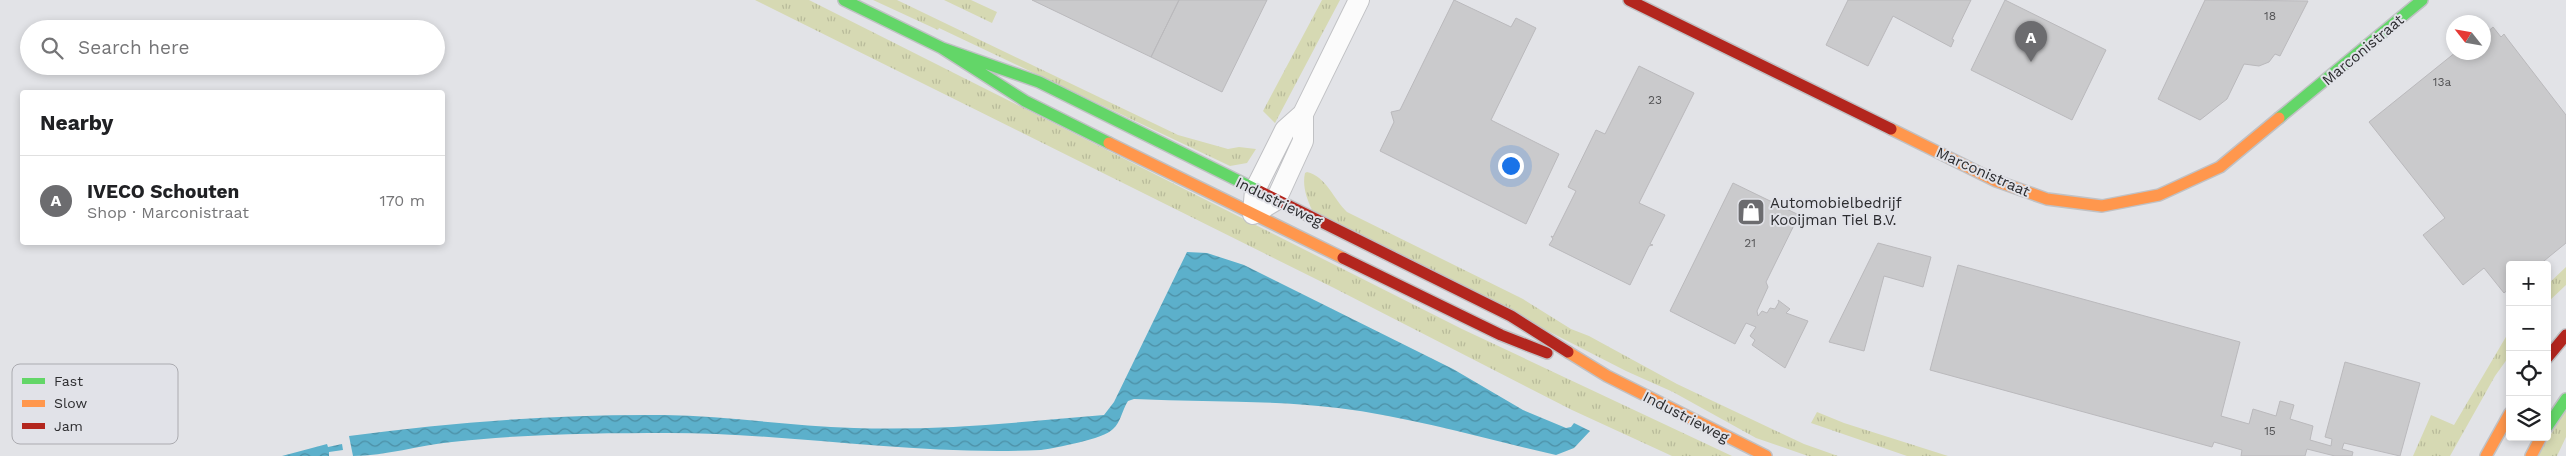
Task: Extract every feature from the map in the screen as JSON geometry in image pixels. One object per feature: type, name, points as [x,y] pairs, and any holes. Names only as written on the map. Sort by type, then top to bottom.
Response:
[{"type":"main road","name":"Industrieweg","points":[[844,0],[942,48],[1025,101],[1253,214],[1501,335],[1606,376],[1766,456]]},
{"type":"main road","name":"Marconistraat","points":[[1629,0],[1996,182],[2047,199],[2102,206],[2159,195],[2220,167],[2422,0]]},
{"type":"main road","name":"Industrieweg","points":[[942,48],[1039,82],[1511,316],[1606,376]]},
{"type":"main road","points":[[2551,353],[2566,335]]},
{"type":"main road","points":[[2551,421],[2566,399]]},
{"type":"main road","points":[[2486,456],[2506,420]]},
{"type":"main road","points":[[2531,456],[2539,441]]},
{"type":"street","points":[[1253,214],[1255,190],[1285,130],[1303,114],[1359,0]]},
{"type":"street","points":[[1253,214],[1276,200],[1303,140],[1303,114]]},
{"type":"green space","points":[[755,0],[809,0],[1462,329],[1732,456],[1672,456],[1572,410],[1334,288]]},
{"type":"green space","points":[[873,0],[897,0],[1178,135],[1228,149],[1239,147],[1256,149],[1247,163],[1230,166],[939,28],[938,30]]},
{"type":"green space","points":[[944,0],[971,0],[997,12],[992,23]]},
{"type":"green space","points":[[1322,0],[1340,0],[1275,123],[1263,111]]},
{"type":"green space","points":[[1307,172],[1314,174],[1325,183],[1347,212],[1523,299],[1571,329],[1589,336],[1677,384],[1804,444],[1838,456],[1808,456],[1756,438],[1673,392],[1626,371],[1312,210],[1305,188],[1304,178]]},
{"type":"green space","points":[[2566,267],[2566,285],[2551,299],[2551,281]]},
{"type":"green space","points":[[2506,337],[2506,361],[2495,376],[2450,456],[2413,456],[2431,415],[2454,425]]},
{"type":"green space","points":[[2566,409],[2566,437],[2557,456],[2538,456],[2547,441],[2551,441],[2551,434]]},
{"type":"green space","points":[[1817,412],[1844,423],[1948,456],[1907,456],[1811,423]]},
{"type":"water","points":[[1187,252],[1207,253],[1244,265],[1453,369],[1523,410],[1566,428],[1571,427],[1574,423],[1590,431],[1574,448],[1556,455],[1421,423],[1338,408],[1262,402],[1134,399],[1128,401],[1118,423],[1108,433],[1079,442],[1041,450],[948,450],[761,436],[614,433],[479,439],[440,443],[365,456],[353,456],[349,436],[467,423],[546,418],[664,415],[885,429],[979,425],[1104,415],[1114,402]]},
{"type":"water","points":[[327,444],[328,447],[342,444],[343,450],[329,452],[329,456],[282,456]]},
{"type":"building","points":[[1032,0],[1179,0],[1151,57]]},
{"type":"building","points":[[1179,0],[1267,0],[1222,92],[1151,57]]},
{"type":"building","points":[[1454,0],[1511,27],[1516,18],[1536,28],[1491,120],[1559,154],[1526,224],[1380,151],[1394,122],[1391,112],[1400,110]]},
{"type":"building","points":[[1848,0],[1971,0],[1952,39],[1954,40],[1951,47],[1893,16],[1868,66],[1826,45]]},
{"type":"building","points":[[2005,0],[2106,50],[2072,120],[1971,70]]},
{"type":"building","points":[[2205,0],[2308,1],[2280,56],[2275,54],[2269,62],[2259,66],[2244,64],[2227,99],[2200,120],[2158,99]]},
{"type":"building","points":[[2493,27],[2501,37],[2504,34],[2566,115],[2566,243],[2544,261],[2506,261],[2506,291],[2504,293],[2484,268],[2463,285],[2423,235],[2445,218],[2369,122],[2446,60],[2491,60],[2491,29]]},
{"type":"building","points":[[1639,66],[1694,93],[1639,203],[1665,215],[1650,244],[1653,245],[1649,246],[1630,285],[1549,245],[1553,239],[1551,236],[1553,237],[1576,191],[1568,187],[1596,130],[1605,134]]},
{"type":"building","points":[[1733,183],[1799,215],[1766,282],[1768,287],[1757,311],[1758,316],[1762,311],[1767,313],[1770,308],[1775,309],[1779,302],[1778,300],[1790,309],[1786,313],[1808,321],[1785,368],[1752,345],[1755,340],[1750,336],[1756,327],[1746,323],[1735,344],[1670,311]]},
{"type":"building","points":[[1878,243],[1931,257],[1923,287],[1884,276],[1864,351],[1829,342]]},
{"type":"building","points":[[1958,265],[2240,342],[2221,416],[2249,424],[2253,409],[2276,416],[2280,401],[2294,405],[2290,419],[2313,426],[2310,440],[2331,446],[2332,439],[2325,437],[2345,362],[2420,383],[2400,456],[2344,443],[2342,449],[2353,452],[2352,456],[2335,456],[2307,449],[2305,456],[2241,456],[2242,450],[2214,442],[2212,447],[1930,370]]},
{"type":"traffic: fast","points":[[844,0],[942,48],[1025,101],[1109,143]]},
{"type":"traffic: fast","points":[[2279,118],[2422,0]]},
{"type":"traffic: fast","points":[[942,48],[1039,82],[1259,191]]},
{"type":"traffic: fast","points":[[2551,421],[2566,399]]},
{"type":"traffic: slow","points":[[1891,129],[1996,181],[2047,199],[2102,206],[2159,195],[2220,167],[2279,118]]},
{"type":"traffic: slow","points":[[1109,143],[1343,258]]},
{"type":"traffic: slow","points":[[1568,352],[1607,376],[1766,456]]},
{"type":"traffic: slow","points":[[2486,456],[2506,420]]},
{"type":"traffic: slow","points":[[2531,456],[2539,441]]},
{"type":"traffic: jam","points":[[1629,0],[1891,129]]},
{"type":"traffic: jam","points":[[1259,191],[1511,316],[1568,352]]},
{"type":"traffic: jam","points":[[1343,258],[1501,335],[1547,353]]},
{"type":"traffic: jam","points":[[2551,353],[2566,335]]},
{"type":"place","name":"IVECO Schouten","points":[[2031,62]]},
{"type":"place","name":"Automobielbedrijf Kooijman Tiel B.V.","points":[[1751,212]]}]
